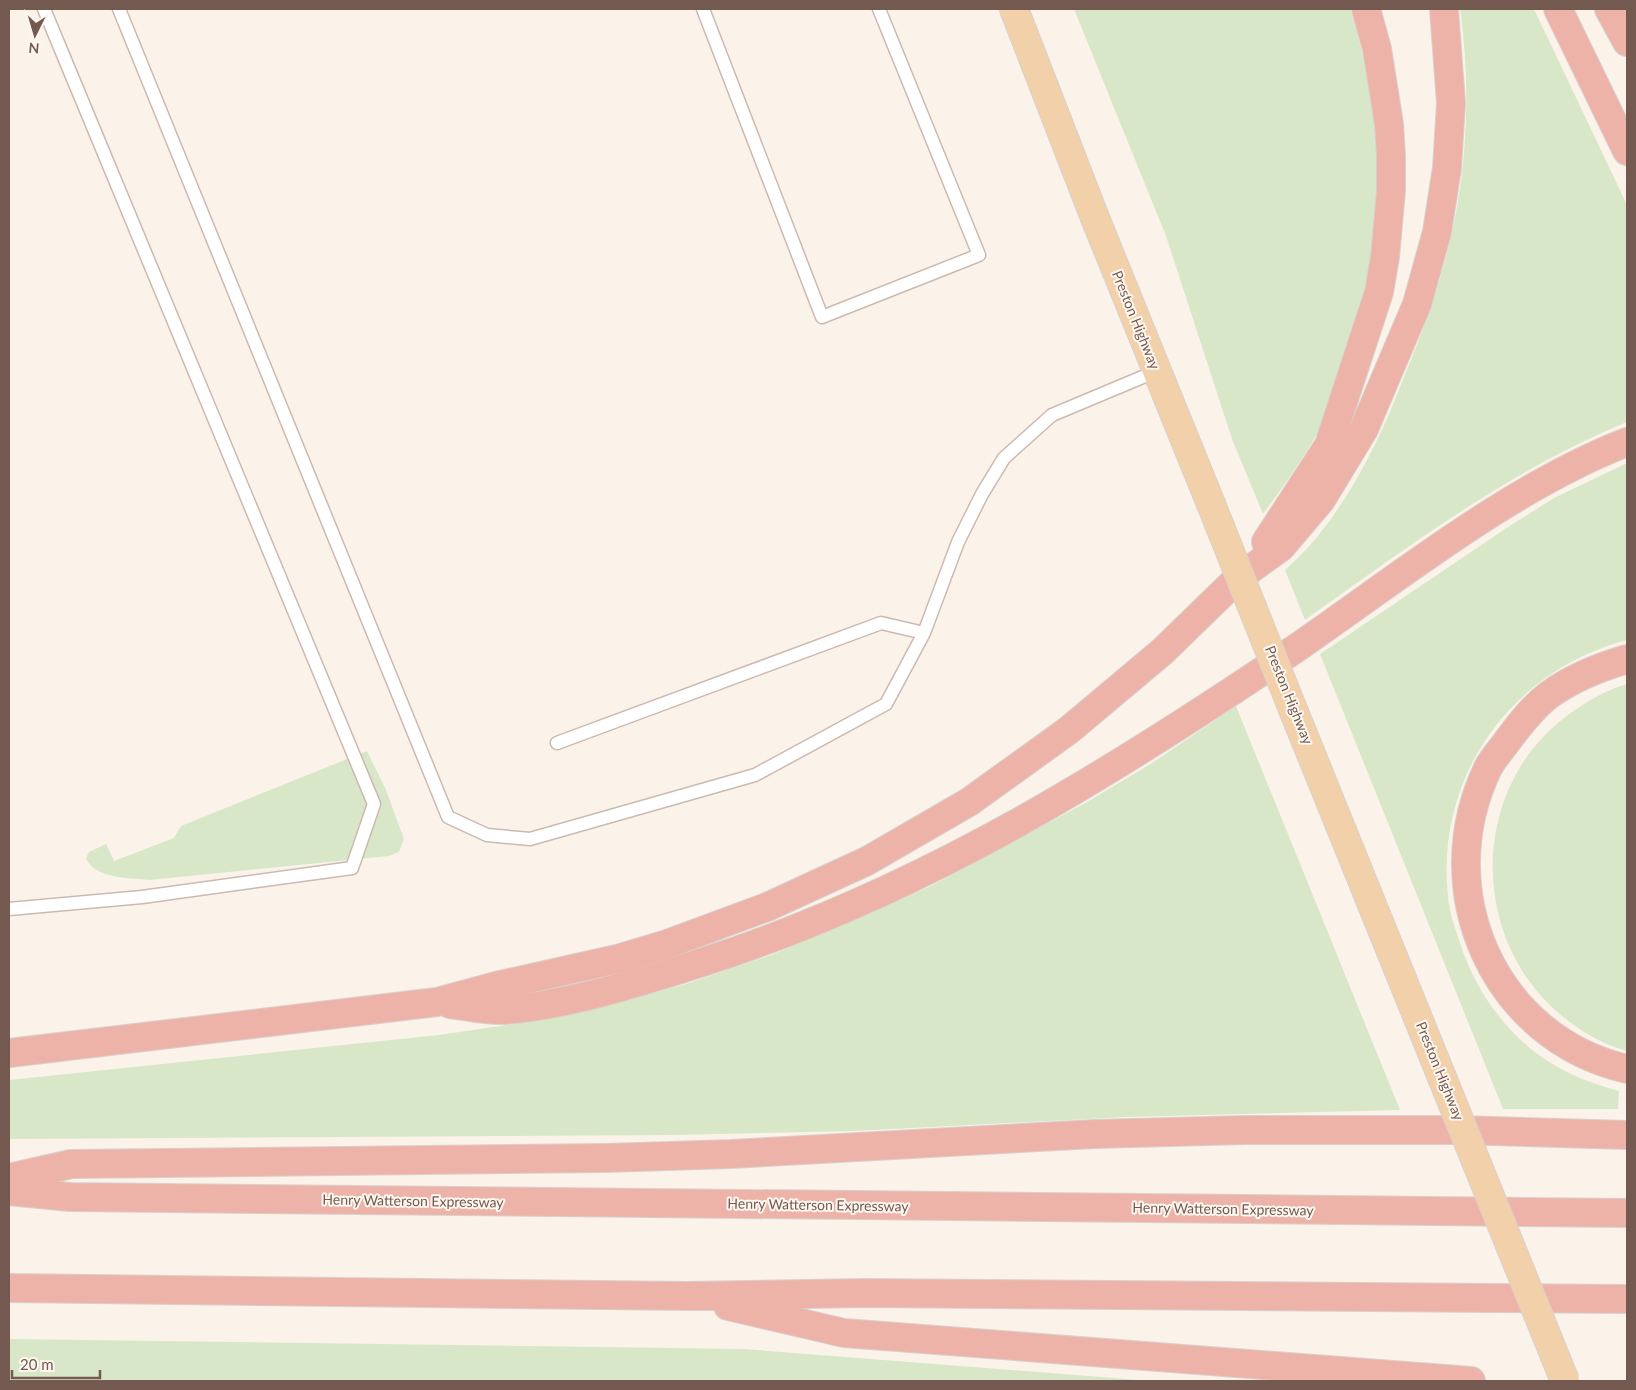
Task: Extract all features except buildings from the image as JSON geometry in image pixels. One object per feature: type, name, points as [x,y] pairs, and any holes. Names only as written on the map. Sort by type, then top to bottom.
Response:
[{"type":"highway","points":[[1250,570],[1273,530],[1329,446],[1379,292],[1385,258],[1391,156],[1389,124],[1378,49],[1366,9]]},
{"type":"highway","points":[[9,1052],[437,1002],[496,986],[575,970],[667,944],[767,907],[867,861],[969,802],[1062,736],[1149,663],[1237,579],[1281,547],[1322,500],[1364,430],[1416,304],[1437,232],[1447,168],[1451,103],[1444,9]]},
{"type":"highway","points":[[1558,9],[1627,152]]},
{"type":"highway","points":[[1609,9],[1627,42]]},
{"type":"highway","points":[[437,1002],[500,1010],[560,1000],[660,976],[762,943],[911,879],[1032,816],[1101,776],[1231,692],[1472,527],[1551,478],[1627,442]]},
{"type":"highway","points":[[1627,659],[1574,680],[1548,696],[1524,719],[1489,766],[1478,791],[1466,854],[1470,908],[1476,934],[1487,960],[1502,984],[1538,1026],[1561,1042],[1588,1057],[1627,1069]]},
{"type":"highway","points":[[9,1178],[71,1164],[616,1158],[731,1154],[1113,1133],[1245,1130],[1458,1130],[1627,1135]]},
{"type":"highway","name":"Henry Watterson Expressway","points":[[9,1191],[90,1197],[1627,1213]]},
{"type":"highway","points":[[9,1288],[688,1296],[865,1293],[1627,1299]]},
{"type":"highway","points":[[688,1296],[844,1333],[1471,1381]]},
{"type":"main road","name":"Preston Highway","points":[[1014,9],[1157,371],[1565,1381]]},
{"type":"lane","points":[[9,909],[142,897],[352,868],[374,804],[44,9]]},
{"type":"lane","points":[[119,9],[448,817],[486,836],[530,839],[754,776],[886,704],[924,633],[958,542],[982,494],[1004,458],[1052,415],[1157,371]]},
{"type":"lane","points":[[703,9],[822,317],[979,255],[878,9]]},
{"type":"lane","points":[[557,743],[881,624],[924,633]]},
{"type":"green space","points":[[1074,9],[1350,9],[1363,55],[1376,142],[1378,186],[1376,229],[1370,273],[1361,316],[1348,359],[1327,414],[1292,474],[1263,514],[1232,439],[1166,236]]},
{"type":"green space","points":[[1460,9],[1534,9],[1627,205],[1627,422],[1584,441],[1501,486],[1421,538],[1305,620],[1285,570],[1323,530],[1339,507],[1381,432],[1430,309],[1452,233],[1458,202],[1465,137],[1466,72]]},
{"type":"green space","points":[[1627,463],[1627,640],[1586,655],[1549,676],[1516,703],[1490,734],[1469,770],[1454,810],[1447,852],[1448,896],[1456,932],[1474,977],[1493,1009],[1518,1037],[1546,1060],[1581,1078],[1619,1091],[1618,1109],[1503,1109],[1320,654],[1554,498]]},
{"type":"green space","points":[[1627,684],[1627,1051],[1603,1042],[1581,1030],[1567,1020],[1535,989],[1512,952],[1498,912],[1493,869],[1497,827],[1510,786],[1532,749],[1564,718],[1578,708],[1602,694]]},
{"type":"green space","points":[[1236,706],[1400,1110],[1126,1117],[854,1131],[671,1135],[9,1139],[9,1080],[439,1035],[521,1023],[603,1007],[689,983],[771,955],[929,887],[1087,802],[1152,763]]},
{"type":"green space","points":[[367,751],[386,790],[404,839],[399,852],[389,856],[150,880],[105,874],[90,865],[86,858],[89,852],[106,844],[114,861],[174,838],[181,826]]},
{"type":"green space","points":[[9,1339],[744,1349],[1152,1381],[9,1381]]}]
